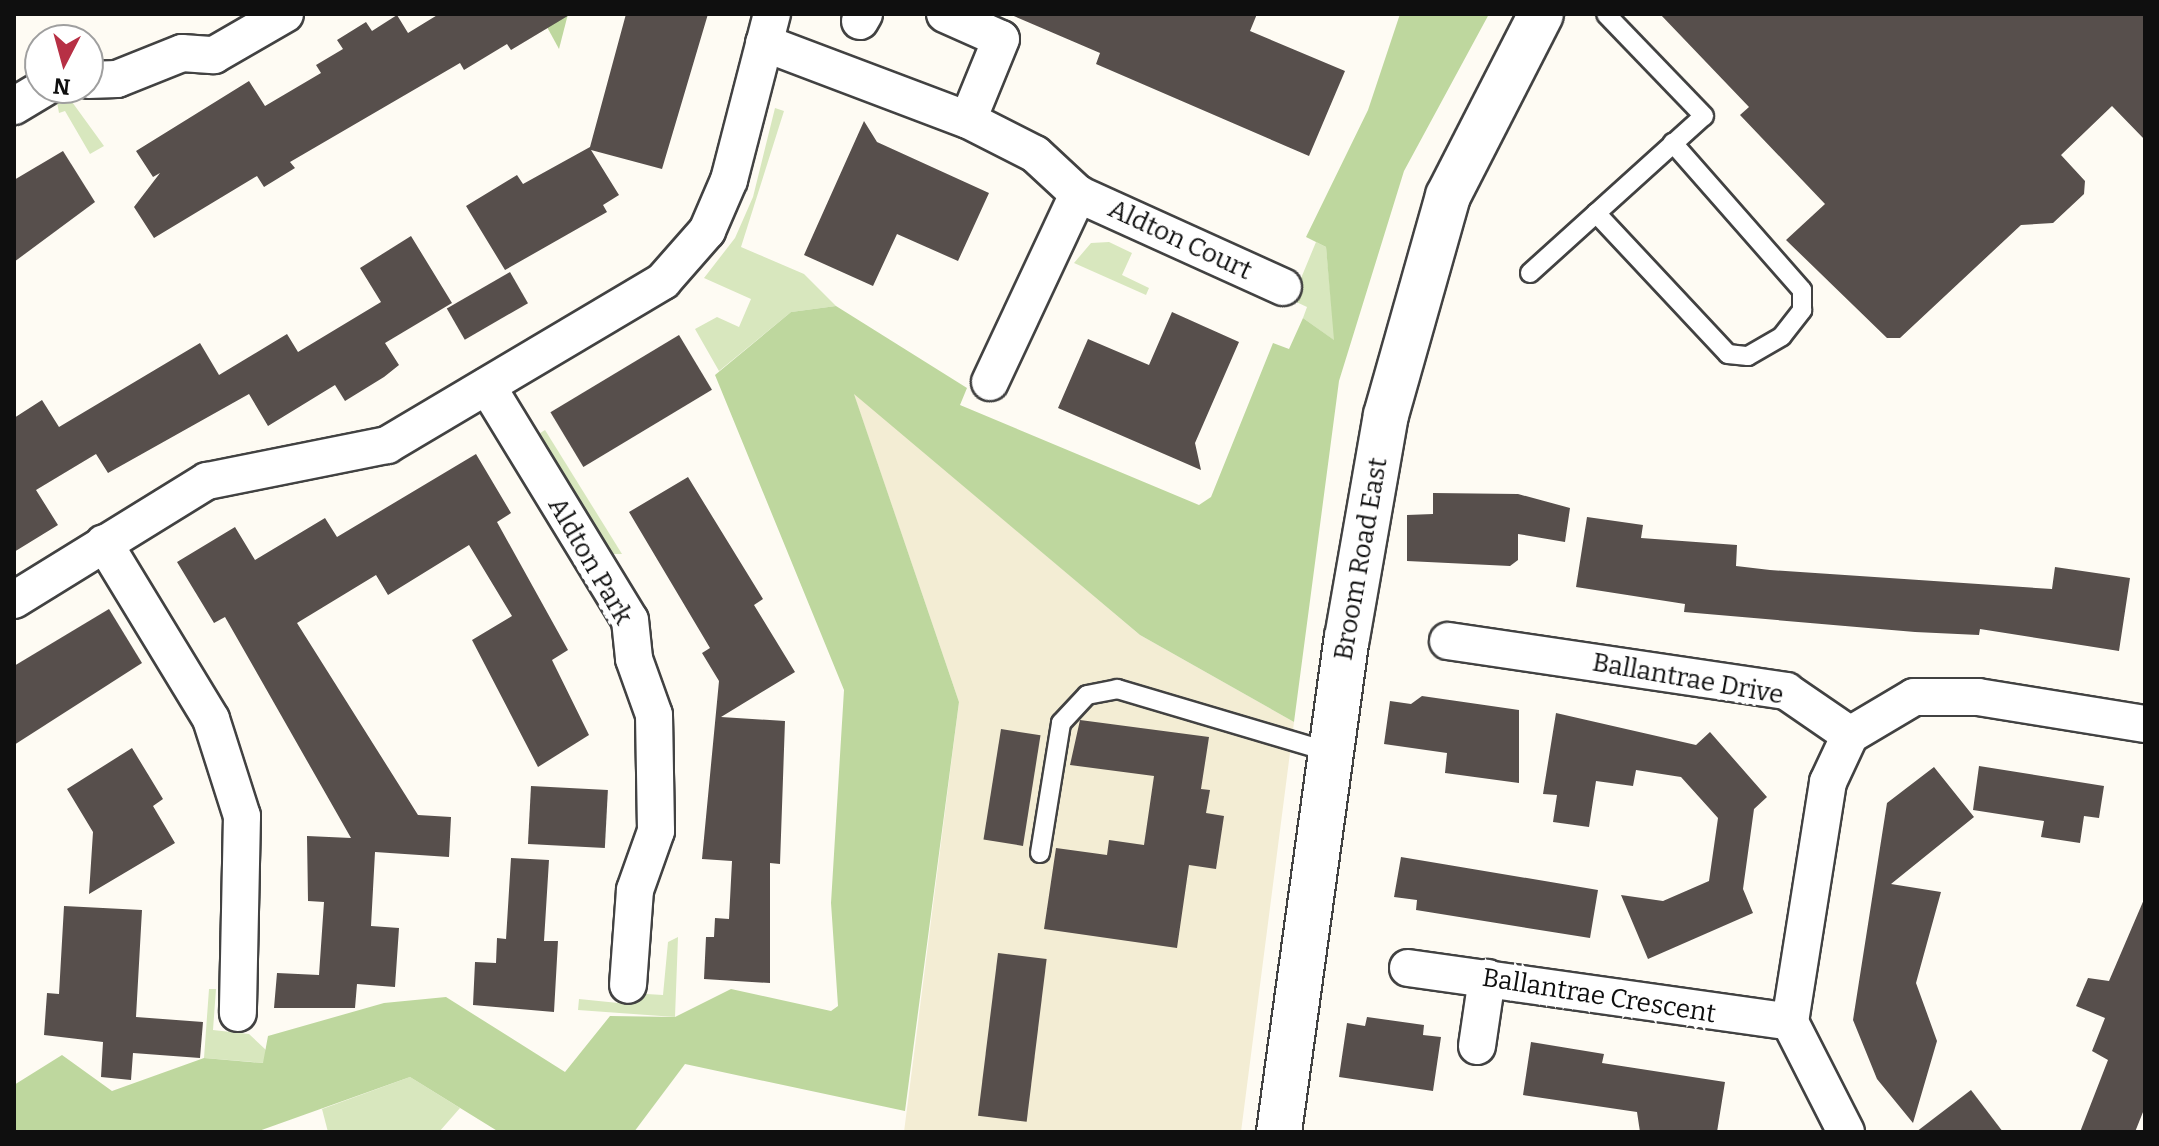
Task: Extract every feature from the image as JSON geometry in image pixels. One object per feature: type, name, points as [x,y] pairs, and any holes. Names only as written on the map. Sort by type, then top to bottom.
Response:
[{"type":"street","points":[[104,79],[117,79],[182,53],[214,55],[285,14]]},
{"type":"street","points":[[945,14],[1001,39],[968,120]]},
{"type":"street","name":"Broom Road East","points":[[1279,1132],[1330,752],[1386,415],[1448,196],[1541,14]]},
{"type":"street","points":[[14,600],[207,481],[387,445],[663,281],[707,231],[729,180],[768,28]]},
{"type":"street","name":"Aldton Court","points":[[768,28],[1035,154],[1078,194],[1283,287]]},
{"type":"street","name":"Aldton Court","points":[[990,382],[1078,194]]},
{"type":"street","name":"Aldton Park","points":[[487,386],[630,620],[634,659],[654,715],[656,831],[635,890],[628,985]]},
{"type":"street","points":[[104,543],[211,719],[242,816],[238,1013]]},
{"type":"street","name":"Ballantrae Drive","points":[[1448,641],[1786,691],[1850,735]]},
{"type":"street","points":[[1846,1132],[1790,1022],[1828,782],[1850,735],[1914,697],[1978,697],[2145,724]]},
{"type":"street","name":"Ballantrae Crescent","points":[[1408,968],[1790,1022]]},
{"type":"street","points":[[1477,1046],[1487,978]]},
{"type":"lane","points":[[1530,273],[1704,116],[1606,14]]},
{"type":"lane","points":[[1596,213],[1728,354],[1748,356],[1782,336],[1802,310],[1802,290],[1673,143]]},
{"type":"lane","points":[[1040,853],[1061,723],[1087,695],[1117,689],[1330,752]]},
{"type":"shaded area","points":[[853,392],[1140,635],[1294,722],[1241,1132],[904,1132],[959,702]]},
{"type":"green space","points":[[568,14],[559,49],[541,16]]},
{"type":"green space","points":[[1400,14],[1489,14],[1404,171],[1339,381],[1294,722],[1140,635],[854,394],[959,702],[905,1111],[685,1064],[634,1132],[499,1132],[410,1077],[256,1132],[14,1132],[14,1085],[62,1055],[112,1091],[204,1058],[263,1063],[268,1036],[384,1003],[446,997],[565,1072],[610,1016],[675,1017],[731,989],[831,1011],[838,1006],[831,903],[844,690],[715,375],[791,312],[836,306],[967,388],[960,405],[1199,505],[1211,497],[1273,343],[1289,349],[1303,318],[1334,340],[1326,247],[1306,237],[1368,110]]},
{"type":"green space","points":[[57,104],[74,104],[104,146],[90,154],[65,111],[59,113]]},
{"type":"green space","points":[[775,108],[784,111],[741,247],[804,274],[836,306],[791,312],[719,371],[695,329],[717,317],[739,327],[751,299],[704,278],[735,238],[753,197]]},
{"type":"green space","points":[[1109,242],[1132,253],[1122,275],[1149,288],[1146,295],[1074,263],[1091,243]]},
{"type":"green space","points":[[1316,242],[1326,247],[1335,341],[1303,318],[1307,307],[1292,300]]},
{"type":"green space","points":[[545,430],[622,554],[608,554],[537,435]]},
{"type":"green space","points":[[678,937],[675,1017],[578,1010],[579,999],[628,1004],[630,993],[663,995],[668,942]]},
{"type":"green space","points":[[209,989],[216,989],[213,1030],[249,1034],[266,1050],[264,1063],[204,1058]]},
{"type":"green space","points":[[410,1077],[460,1108],[439,1132],[328,1132],[322,1109]]},
{"type":"building","points":[[439,14],[571,14],[511,50],[507,44],[464,70],[460,63],[290,162],[295,168],[264,187],[257,176],[154,238],[134,207],[160,173],[153,177],[136,151],[249,81],[265,106],[321,73],[316,65],[343,49],[337,40],[366,22],[372,31],[397,15],[408,33]]},
{"type":"building","points":[[626,14],[708,14],[662,169],[591,150],[619,195],[603,205],[607,212],[505,270],[466,206],[517,175],[523,184],[590,147]]},
{"type":"building","points":[[1009,14],[1257,14],[1250,31],[1345,71],[1309,156],[1096,64],[1100,53]]},
{"type":"building","points":[[1660,14],[2145,14],[2145,140],[2112,106],[2061,155],[2085,181],[2084,194],[2053,223],[2021,225],[1900,338],[1887,338],[1786,240],[1825,204],[1740,115],[1749,107]]},
{"type":"building","points":[[864,121],[877,142],[989,193],[958,261],[897,234],[873,286],[804,255]]},
{"type":"building","points":[[63,151],[95,202],[14,262],[14,180]]},
{"type":"building","points":[[411,236],[452,303],[385,343],[399,365],[384,377],[345,401],[335,385],[268,426],[249,394],[108,473],[96,454],[36,490],[58,525],[14,552],[14,418],[42,400],[59,427],[200,343],[219,375],[287,334],[298,352],[381,302],[360,268]]},
{"type":"building","points":[[510,272],[528,303],[465,340],[447,308]]},
{"type":"building","points":[[1172,312],[1239,342],[1195,443],[1201,470],[1058,408],[1088,339],[1149,365]]},
{"type":"building","points":[[679,335],[712,390],[583,467],[550,412]]},
{"type":"building","points":[[476,454],[511,513],[497,522],[568,650],[552,660],[589,735],[538,767],[472,640],[512,616],[469,545],[388,595],[376,575],[297,623],[418,815],[451,817],[449,857],[375,852],[371,926],[399,928],[395,987],[357,984],[355,1008],[274,1008],[277,973],[319,975],[324,902],[308,901],[307,836],[351,838],[225,617],[214,623],[177,562],[235,527],[255,560],[325,518],[337,537]]},
{"type":"building","points":[[688,477],[763,599],[754,605],[795,672],[721,717],[785,721],[780,864],[770,863],[770,983],[704,979],[706,937],[714,937],[715,918],[729,919],[732,861],[702,859],[719,681],[702,653],[710,648],[629,512]]},
{"type":"building","points":[[1433,493],[1518,494],[1570,508],[1565,542],[1518,534],[1518,560],[1510,566],[1407,561],[1407,515],[1433,514]]},
{"type":"building","points":[[1587,517],[1643,525],[1641,538],[1737,545],[1736,566],[1770,570],[2052,589],[2055,567],[2130,578],[2119,651],[1980,629],[1979,635],[1915,632],[1684,612],[1685,604],[1576,587]]},
{"type":"building","points":[[109,609],[142,663],[14,745],[14,666]]},
{"type":"building","points":[[1422,696],[1519,710],[1519,783],[1445,773],[1447,753],[1384,744],[1390,701],[1411,704]]},
{"type":"building","points":[[1556,713],[1696,745],[1710,732],[1767,797],[1754,809],[1743,889],[1753,913],[1648,959],[1621,895],[1663,901],[1709,881],[1718,818],[1681,777],[1636,770],[1633,786],[1596,781],[1589,827],[1553,822],[1557,795],[1543,794]]},
{"type":"building","points":[[1080,720],[1209,737],[1201,789],[1210,790],[1206,813],[1224,816],[1216,869],[1189,865],[1177,948],[1044,929],[1056,848],[1107,855],[1109,840],[1144,845],[1154,776],[1070,765]]},
{"type":"building","points":[[1001,729],[1041,735],[1023,846],[983,840]]},
{"type":"building","points":[[132,748],[163,799],[153,806],[175,843],[89,894],[93,832],[67,789]]},
{"type":"building","points":[[1979,766],[2104,786],[2099,818],[2084,816],[2080,843],[2041,837],[2044,821],[1973,810]]},
{"type":"building","points":[[1934,767],[1974,817],[1891,884],[1941,892],[1916,983],[1937,1041],[1913,1123],[1877,1079],[1853,1020],[1887,803]]},
{"type":"building","points":[[531,786],[608,790],[605,848],[528,844]]},
{"type":"building","points":[[1401,857],[1598,890],[1590,938],[1416,910],[1417,900],[1394,897]]},
{"type":"building","points":[[511,858],[549,860],[544,941],[558,941],[554,1012],[473,1005],[475,962],[496,963],[497,938],[506,939]]},
{"type":"building","points":[[2145,897],[2145,1107],[2135,1132],[2080,1132],[2108,1060],[2092,1051],[2105,1018],[2076,1006],[2088,978],[2109,981]]},
{"type":"building","points":[[64,906],[142,910],[136,1017],[203,1022],[200,1058],[133,1053],[131,1080],[101,1077],[103,1042],[44,1035],[47,993],[59,994]]},
{"type":"building","points":[[998,953],[1047,959],[1027,1122],[978,1116]]},
{"type":"building","points":[[1367,1017],[1424,1025],[1423,1035],[1441,1037],[1433,1091],[1339,1077],[1347,1023],[1365,1026]]},
{"type":"building","points":[[1531,1042],[1604,1054],[1602,1063],[1725,1082],[1717,1132],[1640,1132],[1637,1112],[1523,1095]]},
{"type":"building","points":[[1971,1090],[2003,1132],[1916,1132]]}]
